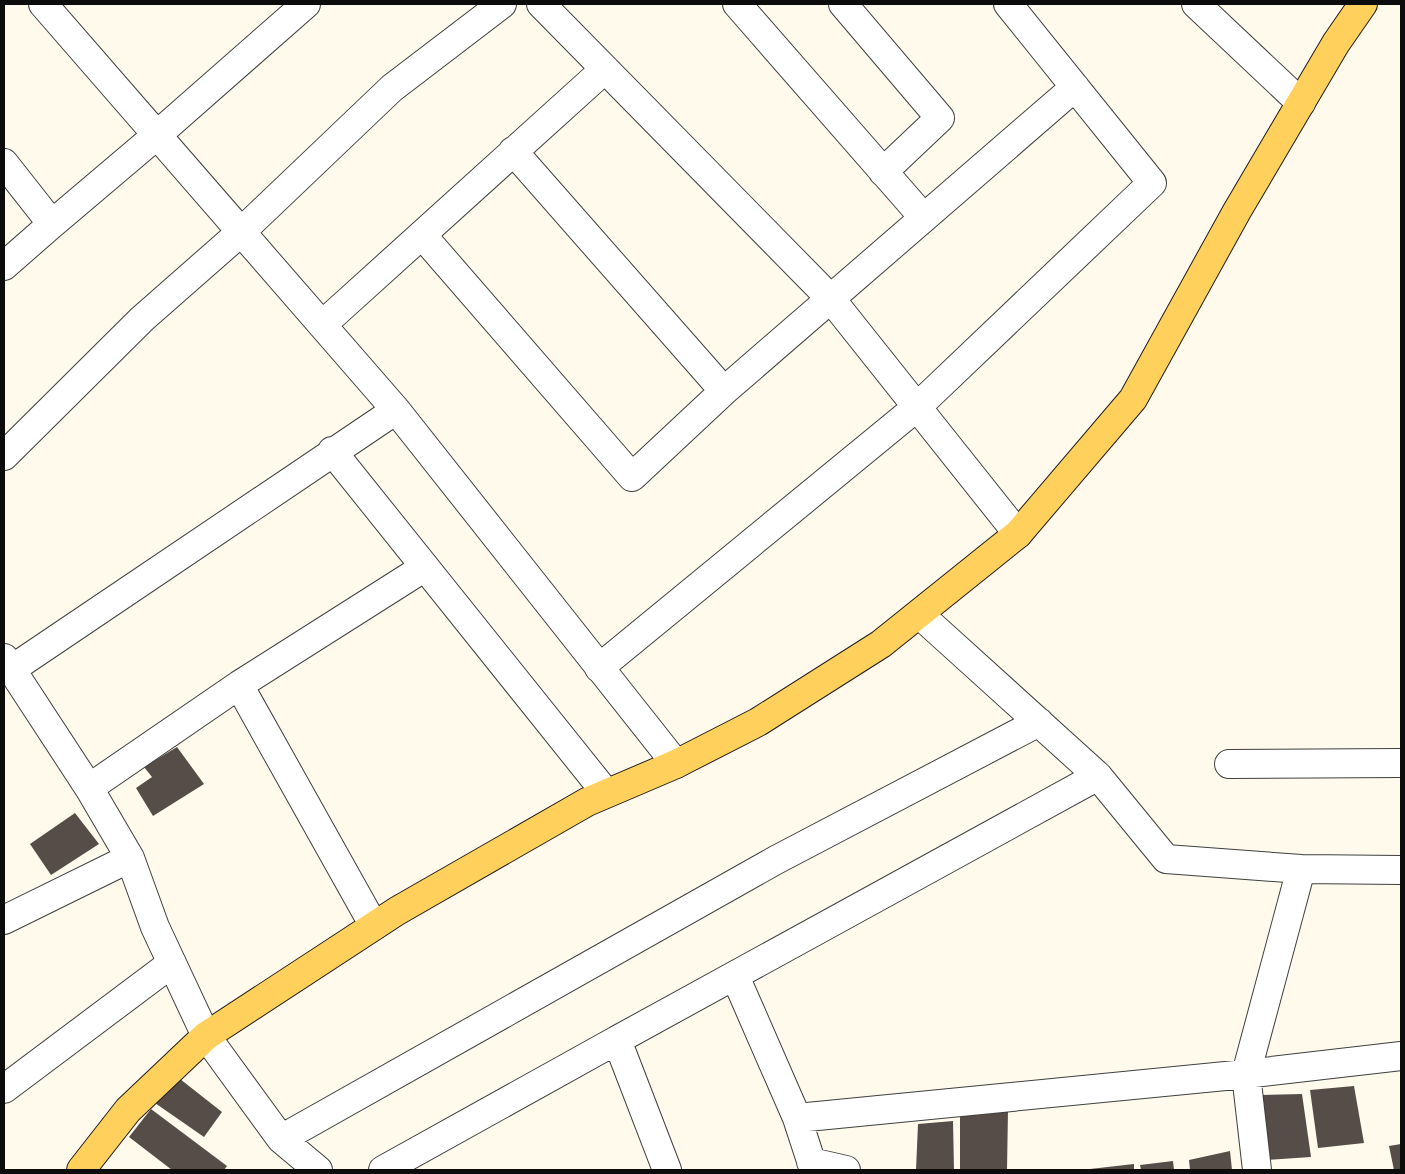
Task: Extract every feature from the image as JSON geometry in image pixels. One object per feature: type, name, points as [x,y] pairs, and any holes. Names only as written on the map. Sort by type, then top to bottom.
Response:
[{"type":"main road","points":[[81,1170],[128,1110],[206,1036],[397,911],[586,802],[676,764],[758,722],[881,644],[1018,534],[1133,399],[1237,211],[1336,43],[1363,4]]},
{"type":"street","points":[[43,4],[396,410],[676,764]]},
{"type":"street","points":[[4,266],[306,4]]},
{"type":"street","points":[[4,456],[142,320],[242,232],[392,88],[502,4]]},
{"type":"street","points":[[541,4],[831,299],[1018,534]]},
{"type":"street","points":[[737,4],[924,218]]},
{"type":"street","points":[[843,4],[940,118],[883,172]]},
{"type":"street","points":[[599,668],[917,407],[1152,183],[1008,4]]},
{"type":"street","points":[[1196,4],[1301,103]]},
{"type":"street","points":[[322,324],[605,69]]},
{"type":"street","points":[[422,235],[632,477],[724,392],[1075,87]]},
{"type":"street","points":[[513,151],[724,392]]},
{"type":"street","points":[[4,163],[52,224]]},
{"type":"street","points":[[318,1170],[281,1139],[206,1036],[155,927],[130,858],[89,788],[8,664],[396,410]]},
{"type":"street","points":[[332,451],[606,793]]},
{"type":"street","points":[[89,788],[238,685],[425,567]]},
{"type":"street","points":[[919,614],[1098,776],[1166,859],[1301,869],[1401,870]]},
{"type":"street","points":[[238,685],[374,926]]},
{"type":"street","points":[[281,1139],[776,860],[1039,722]]},
{"type":"street","points":[[1229,764],[1401,763]]},
{"type":"street","points":[[384,1170],[1098,776]]},
{"type":"street","points":[[4,920],[130,858]]},
{"type":"street","points":[[1257,1170],[1246,1074],[1301,869]]},
{"type":"street","points":[[4,1089],[172,963]]},
{"type":"street","points":[[735,976],[797,1118],[813,1166],[846,1170]]},
{"type":"street","points":[[617,1040],[667,1170]]},
{"type":"street","points":[[797,1118],[1246,1074],[1401,1056]]},
{"type":"building","points":[[177,747],[204,784],[153,816],[136,788],[152,777],[144,767]]},
{"type":"building","points":[[75,813],[99,844],[51,875],[30,844]]},
{"type":"building","points":[[175,1075],[222,1112],[204,1137],[155,1103]]},
{"type":"building","points":[[1354,1086],[1364,1143],[1318,1148],[1310,1090]]},
{"type":"building","points":[[1302,1094],[1311,1157],[1266,1160],[1259,1095]]},
{"type":"building","points":[[151,1109],[227,1166],[224,1170],[172,1170],[129,1137]]},
{"type":"building","points":[[1008,1110],[1007,1170],[960,1170],[960,1116]]},
{"type":"building","points":[[953,1121],[954,1170],[916,1170],[918,1124]]},
{"type":"building","points":[[1401,1144],[1401,1170],[1394,1170],[1389,1146]]},
{"type":"building","points":[[1230,1151],[1232,1170],[1190,1170],[1189,1160]]},
{"type":"building","points":[[1173,1161],[1174,1170],[1141,1170],[1140,1165]]},
{"type":"building","points":[[1134,1164],[1134,1170],[1090,1170],[1090,1169]]}]
